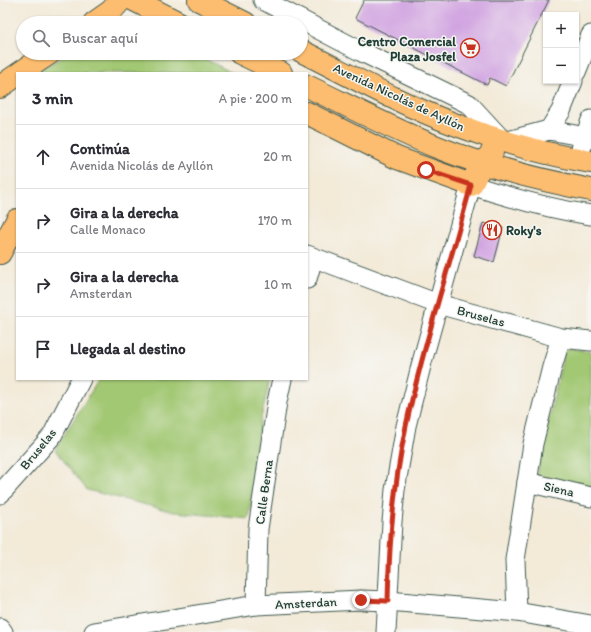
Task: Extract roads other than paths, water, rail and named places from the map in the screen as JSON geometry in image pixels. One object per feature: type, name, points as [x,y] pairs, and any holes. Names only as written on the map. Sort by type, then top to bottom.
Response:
[{"type":"main road","points":[[104,16],[121,0]]},
{"type":"main road","points":[[134,0],[165,16]]},
{"type":"main road","points":[[199,0],[231,16]]},
{"type":"main road","name":"Avenida Nicolás de Ayllón","points":[[308,54],[411,106],[453,124],[504,142],[584,161]]},
{"type":"main road","points":[[22,72],[40,60]]},
{"type":"main road","points":[[254,60],[279,72]]},
{"type":"main road","points":[[0,86],[16,76]]},
{"type":"main road","points":[[308,86],[441,149],[483,164],[526,176],[591,190]]},
{"type":"main road","points":[[0,91],[16,93]]},
{"type":"main road","points":[[308,114],[397,158],[471,185],[483,164],[493,151],[504,142]]},
{"type":"main road","points":[[0,253],[16,222]]},
{"type":"street","points":[[263,0],[293,16]]},
{"type":"street","points":[[308,24],[360,51],[469,104],[504,142],[549,130],[589,132],[584,161]]},
{"type":"street","points":[[579,65],[591,35]]},
{"type":"street","points":[[549,130],[561,111],[571,84]]},
{"type":"street","points":[[386,632],[392,522],[400,458],[414,394],[471,185],[521,201],[554,209],[591,215]]},
{"type":"street","points":[[308,271],[310,256]]},
{"type":"street","name":"Bruselas","points":[[310,256],[438,304],[561,338],[591,341]]},
{"type":"street","points":[[517,612],[515,560],[533,444],[552,367],[561,338]]},
{"type":"street","name":"Bruselas","points":[[0,494],[52,436],[80,380]]},
{"type":"street","name":"Calle Berna","points":[[256,605],[258,529],[277,402],[282,380]]},
{"type":"street","name":"Siena","points":[[527,482],[591,497]]},
{"type":"street","name":"Amsterdan","points":[[94,632],[256,605],[361,600],[517,612],[591,625]]},
{"type":"street","points":[[0,628],[3,632]]},
{"type":"place","name":"Centro Comercial Plaza Josfel","points":[[470,48]]},
{"type":"place","name":"Roky's","points":[[492,230]]}]
